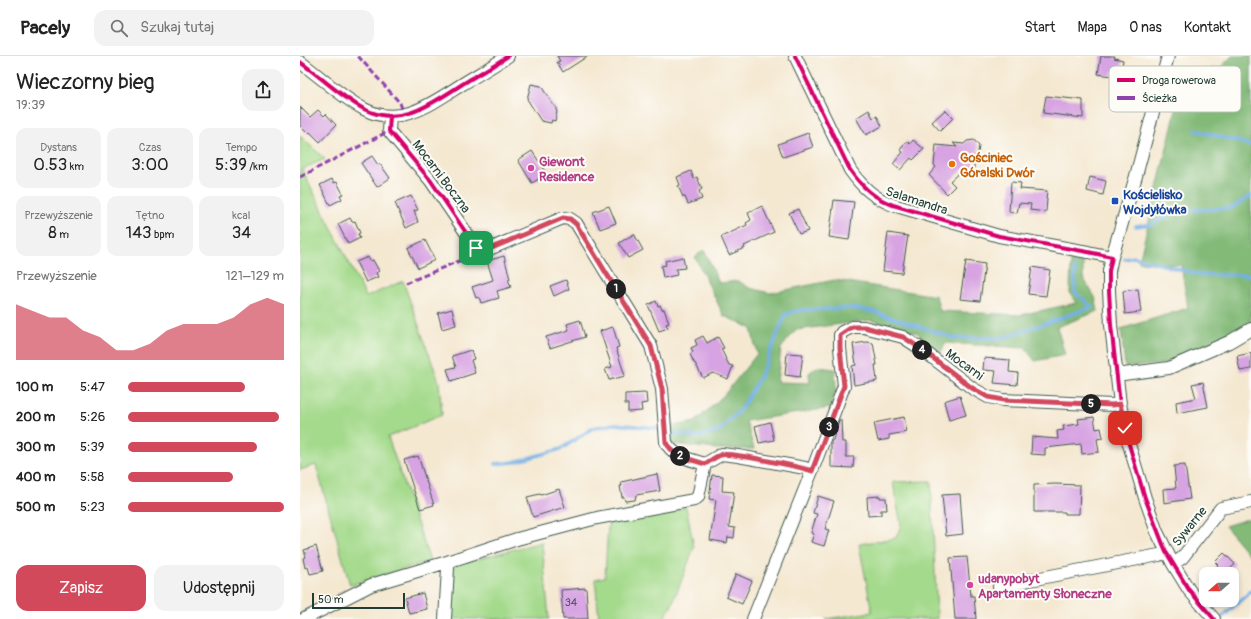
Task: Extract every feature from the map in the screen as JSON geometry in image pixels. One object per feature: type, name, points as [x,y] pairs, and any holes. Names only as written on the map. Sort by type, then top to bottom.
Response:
[{"type":"street","points":[[300,62],[358,106],[371,112],[390,116],[404,114],[423,108],[508,56]]},
{"type":"street","name":"Salamandra","points":[[795,56],[850,170],[867,190],[878,198],[893,205],[999,236],[1112,257]]},
{"type":"street","points":[[1165,66],[1168,56]]},
{"type":"street","points":[[1153,112],[1112,257],[1109,291],[1116,375],[1120,404],[1128,441],[1145,498],[1166,552],[1189,590],[1214,619]]},
{"type":"street","name":"Mocarni Boczna","points":[[390,116],[389,131],[431,182],[472,244],[478,249],[487,250],[563,218],[570,219],[576,224],[651,346],[662,389],[666,442],[669,450],[679,456],[705,464]]},
{"type":"street","name":"Mocarni","points":[[753,619],[844,386],[840,335],[852,327],[864,327],[903,337],[920,348],[972,388],[988,397],[1003,400],[1112,405],[1120,404]]},
{"type":"street","points":[[1116,375],[1169,368],[1229,342],[1251,329]]},
{"type":"street","points":[[304,619],[371,585],[517,539],[597,518],[694,500],[698,497],[705,464],[722,454],[775,462],[805,468],[812,471]]},
{"type":"street","name":"Sywarne","points":[[1172,564],[1182,558],[1221,508],[1251,502]]},
{"type":"street","points":[[999,587],[1159,555],[1166,552]]},
{"type":"street","points":[[445,619],[448,568],[447,562]]},
{"type":"green space","points":[[1232,56],[1251,56],[1251,324],[1164,364],[1125,367],[1121,329],[1188,308],[1181,265],[1139,262],[1176,112],[1241,112],[1241,66],[1222,66]]},
{"type":"green space","points":[[300,136],[325,159],[302,169],[366,297],[403,281],[439,382],[442,415],[388,437],[430,561],[350,585],[316,465],[300,470]]},
{"type":"green space","points":[[704,250],[719,283],[738,281],[750,288],[770,293],[835,280],[936,296],[940,311],[1020,315],[1076,303],[1070,293],[1071,257],[1083,258],[1083,278],[1095,297],[1098,311],[1057,327],[1065,355],[1035,361],[1025,348],[945,343],[941,353],[928,345],[918,333],[871,320],[796,330],[781,348],[777,382],[810,383],[809,373],[817,367],[835,369],[836,390],[830,408],[746,421],[754,449],[717,449],[672,444],[670,425],[695,422],[724,395],[757,354],[751,328],[724,316],[695,257]]},
{"type":"green space","points":[[931,481],[937,619],[826,619],[872,612],[859,544],[896,538],[901,525],[893,482]]},
{"type":"green space","points":[[686,507],[694,547],[671,607],[663,619],[599,619],[595,579],[605,577],[608,524]]},
{"type":"green space","points":[[1251,518],[1251,557],[1225,526]]},
{"type":"green space","points":[[542,542],[549,619],[450,619],[454,565]]},
{"type":"building","points":[[557,56],[588,56],[563,72],[557,62],[560,61]]},
{"type":"building","points":[[1101,56],[1115,56],[1114,58],[1123,60],[1122,66],[1109,66],[1109,76],[1098,74]]},
{"type":"building","points":[[531,84],[541,86],[556,107],[557,111],[555,121],[552,120],[551,123],[541,121],[527,99]]},
{"type":"building","points":[[1046,96],[1083,100],[1083,118],[1043,113]]},
{"type":"building","points":[[300,107],[310,117],[318,110],[324,116],[326,114],[336,125],[320,142],[310,132],[308,134],[300,126]]},
{"type":"building","points":[[869,110],[873,118],[877,116],[882,126],[866,135],[856,118]]},
{"type":"building","points":[[945,110],[953,118],[940,131],[932,122]]},
{"type":"building","points":[[808,133],[813,147],[783,157],[778,144]]},
{"type":"building","points":[[913,140],[924,149],[913,160],[911,158],[900,170],[893,164],[903,152],[900,150],[907,141],[910,144]]},
{"type":"building","points":[[974,140],[979,146],[978,152],[974,156],[974,170],[963,169],[950,181],[955,186],[947,194],[929,175],[936,167],[934,165],[936,145],[957,147],[953,143],[964,144],[967,141]]},
{"type":"building","points":[[532,151],[547,174],[532,183],[518,160]]},
{"type":"building","points":[[372,156],[390,178],[377,187],[361,163]]},
{"type":"building","points":[[691,171],[694,179],[697,177],[702,189],[699,191],[702,199],[688,204],[678,186],[680,185],[677,177]]},
{"type":"building","points":[[1090,177],[1106,181],[1103,195],[1087,191]]},
{"type":"building","points":[[332,179],[334,183],[337,182],[343,194],[340,195],[342,199],[330,205],[320,185]]},
{"type":"building","points":[[1011,182],[1021,183],[1020,189],[1047,191],[1046,212],[1030,210],[1031,204],[1019,203],[1017,213],[1009,212]]},
{"type":"building","points":[[411,196],[418,210],[414,211],[418,222],[406,228],[395,203]]},
{"type":"building","points":[[834,200],[854,202],[849,240],[829,237]]},
{"type":"building","points":[[609,206],[616,223],[600,229],[593,212]]},
{"type":"building","points":[[762,206],[774,232],[729,255],[721,237],[747,225],[746,223],[751,220],[748,213]]},
{"type":"building","points":[[798,209],[808,231],[799,234],[789,213]]},
{"type":"building","points":[[350,218],[352,222],[355,221],[360,233],[358,234],[360,238],[348,244],[338,224]]},
{"type":"building","points":[[888,233],[908,236],[902,273],[883,271]]},
{"type":"building","points":[[634,234],[643,250],[628,258],[619,243]]},
{"type":"building","points":[[425,240],[435,260],[418,268],[408,248]]},
{"type":"building","points":[[504,256],[511,287],[497,291],[499,298],[481,303],[479,297],[476,298],[472,287],[493,280],[487,261]]},
{"type":"building","points":[[368,257],[370,261],[373,260],[379,271],[376,273],[378,277],[366,282],[356,262]]},
{"type":"building","points":[[683,257],[685,268],[676,269],[677,275],[663,278],[661,266],[666,265],[665,261]]},
{"type":"building","points":[[966,261],[985,264],[980,301],[960,299]]},
{"type":"building","points":[[1032,267],[1050,270],[1046,296],[1028,294]]},
{"type":"building","points":[[566,280],[569,289],[554,296],[550,286]]},
{"type":"building","points":[[1138,289],[1141,312],[1125,314],[1123,291]]},
{"type":"building","points":[[656,301],[662,310],[664,309],[669,323],[666,324],[668,328],[659,331],[648,305]]},
{"type":"building","points":[[452,309],[456,325],[442,329],[438,313]]},
{"type":"building","points":[[580,320],[585,337],[550,348],[546,337],[569,330],[567,324]]},
{"type":"building","points":[[613,327],[619,347],[616,348],[625,376],[609,380],[605,369],[612,367],[600,331]]},
{"type":"building","points":[[703,336],[707,343],[718,337],[724,348],[721,349],[729,365],[733,366],[728,379],[713,373],[703,378],[694,363],[690,354],[693,352],[691,348],[697,345],[695,340]]},
{"type":"building","points":[[867,342],[873,343],[877,365],[875,365],[877,381],[854,385],[852,366],[856,365],[853,344]]},
{"type":"building","points":[[471,350],[474,359],[471,360],[475,373],[451,381],[447,369],[456,367],[452,356]]},
{"type":"building","points":[[787,353],[803,354],[800,377],[785,375]]},
{"type":"building","points":[[1251,353],[1251,369],[1240,371],[1237,356]]},
{"type":"building","points":[[984,358],[1010,360],[1009,372],[1018,373],[1017,385],[994,383],[996,371],[983,370]]},
{"type":"building","points":[[1203,382],[1208,407],[1177,413],[1176,402],[1196,398],[1192,384]]},
{"type":"building","points":[[646,393],[647,403],[641,404],[642,411],[628,412],[628,404],[625,404],[625,394]]},
{"type":"building","points":[[960,396],[966,415],[949,420],[944,401]]},
{"type":"building","points":[[904,417],[907,432],[889,435],[889,439],[878,441],[874,423]]},
{"type":"building","points":[[1094,417],[1096,429],[1101,428],[1103,438],[1097,439],[1099,452],[1082,454],[1081,444],[1045,448],[1045,455],[1031,454],[1032,437],[1058,439],[1057,431],[1064,430],[1063,426],[1079,424],[1078,419]]},
{"type":"building","points":[[839,420],[841,420],[842,442],[846,442],[846,457],[854,457],[853,468],[831,467],[831,441],[833,440]]},
{"type":"building","points":[[770,422],[774,440],[759,443],[755,426]]},
{"type":"building","points":[[418,456],[434,505],[420,509],[404,460]]},
{"type":"building","points":[[1185,465],[1190,499],[1164,503],[1163,489],[1176,488],[1174,466]]},
{"type":"building","points":[[657,474],[660,491],[636,495],[635,500],[625,501],[624,497],[622,497],[620,486],[622,486],[621,482]]},
{"type":"building","points":[[712,475],[723,476],[722,491],[734,492],[729,527],[735,528],[734,538],[728,537],[727,543],[710,540],[716,500],[709,499]]},
{"type":"building","points":[[1034,485],[1080,485],[1079,514],[1065,514],[1065,512],[1034,512]]},
{"type":"building","points":[[559,489],[565,507],[533,517],[527,497],[541,495]]},
{"type":"building","points":[[960,494],[963,534],[946,536],[942,495]]},
{"type":"building","points":[[818,496],[834,501],[825,529],[829,530],[824,546],[811,542],[814,534],[811,533],[817,514],[813,513]]},
{"type":"building","points":[[880,496],[880,498],[886,498],[887,510],[881,510],[881,515],[868,516],[867,497]]},
{"type":"building","points":[[316,546],[323,571],[310,574],[308,567],[305,568],[303,558],[306,557],[304,550]]},
{"type":"building","points":[[1224,553],[1235,564],[1232,567],[1216,567],[1218,565],[1215,562]]},
{"type":"building","points":[[967,557],[971,596],[974,596],[976,619],[955,619],[950,558]]},
{"type":"building","points":[[736,574],[752,581],[742,604],[726,597]]},
{"type":"building","points":[[586,588],[588,619],[563,619],[561,590]]},
{"type":"building","points":[[423,593],[427,609],[409,613],[405,598]]},
{"type":"waterway","points":[[1195,130],[1251,145]]},
{"type":"waterway","points":[[1136,226],[1153,224],[1176,211],[1231,208],[1251,196]]},
{"type":"waterway","points":[[1125,259],[1134,257],[1201,275],[1251,275]]},
{"type":"waterway","points":[[495,464],[514,462],[561,449],[593,428],[614,424],[656,428],[673,433],[699,437],[720,430],[741,409],[759,379],[786,314],[801,310],[853,308],[875,312],[954,338],[1003,338],[1092,307],[1075,292],[1075,268]]},
{"type":"waterway","points":[[1222,617],[1251,591]]},
{"type":"marked path","points":[[358,56],[400,103],[404,114]]},
{"type":"marked path","points":[[300,177],[389,131]]},
{"type":"marked path","points":[[406,283],[471,256],[476,248]]},
{"type":"cycle path","points":[[300,62],[339,93],[364,109],[377,114],[390,116],[403,115],[427,106],[508,56]]},
{"type":"cycle path","points":[[795,56],[850,170],[864,187],[880,199],[893,205],[999,236],[1112,257],[1109,271],[1111,325],[1120,404],[1128,441],[1145,498],[1166,552],[1189,590],[1214,619]]},
{"type":"cycle path","points":[[390,116],[389,131],[431,181],[473,243],[479,249],[487,250],[563,218],[570,219],[576,223],[651,346],[662,389],[666,442],[673,451],[682,457],[705,464],[722,454],[805,468],[812,471]]},
{"type":"place","name":"Gościniec Góralski Dwór","points":[[952,164]]},
{"type":"place","name":"Giewont Residence","points":[[531,168]]},
{"type":"place","name":"Kościelisko Wojdyłówka","points":[[1115,201]]},
{"type":"place","name":"udanypobyt Apartamenty Słoneczne","points":[[970,585]]},
{"type":"route","points":[[476,248],[487,250],[563,218],[570,219],[576,224],[651,346],[662,389],[664,426],[666,442],[669,450],[679,456],[705,464],[722,454],[805,468],[812,471],[844,386],[840,335],[842,332],[852,327],[864,327],[903,337],[920,348],[972,388],[988,397],[1003,400],[1112,405],[1120,404],[1125,428]]}]
